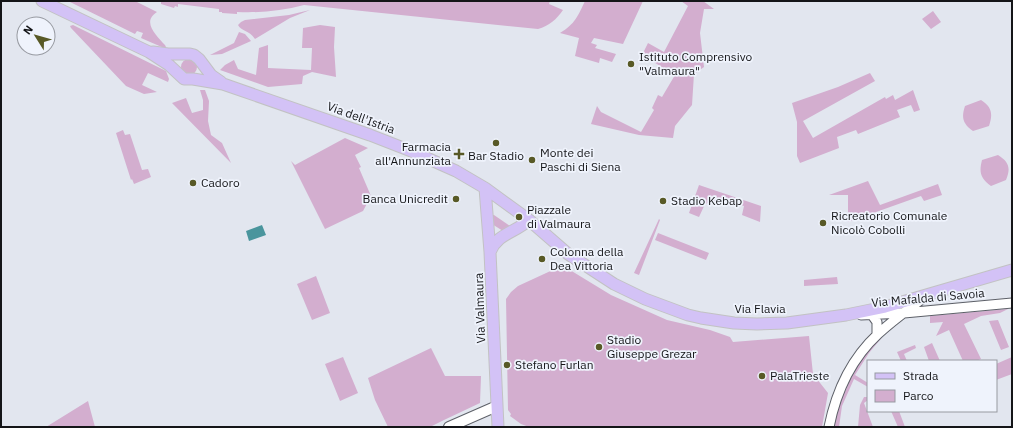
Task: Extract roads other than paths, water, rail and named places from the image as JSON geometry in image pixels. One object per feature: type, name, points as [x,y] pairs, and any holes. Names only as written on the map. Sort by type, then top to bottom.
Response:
[{"type":"main road","name":"Via dell'Istria","points":[[42,1],[149,52],[169,65],[184,79],[223,84],[398,146],[456,171],[485,188]]},
{"type":"main road","name":"Via dell'Istria","points":[[149,52],[194,55],[199,59],[210,75],[223,84]]},
{"type":"main road","points":[[176,73],[176,63],[179,57],[184,54]]},
{"type":"main road","points":[[193,79],[198,76],[201,70],[199,59]]},
{"type":"main road","points":[[485,188],[530,220],[518,229],[501,236],[490,252]]},
{"type":"main road","name":"Via Valmaura","points":[[485,188],[490,252],[498,427]]},
{"type":"main road","name":"Via Flavia","points":[[530,220],[568,254],[614,284],[645,299],[688,315],[714,321],[757,324],[787,323],[846,315],[885,307],[1012,270]]},
{"type":"main road","points":[[449,427],[497,406]]},
{"type":"street","points":[[829,427],[832,409],[839,389],[862,351],[878,334],[929,294]]},
{"type":"street","name":"Via Mafalda di Savoia","points":[[846,315],[904,313],[1012,303]]},
{"type":"street","points":[[872,315],[876,322],[878,334]]},
{"type":"water","points":[[262,225],[266,235],[249,241],[246,231]]},
{"type":"place","name":"Istituto Comprensivo \"Valmaura\"","points":[[631,64]]},
{"type":"place","name":"Bar Stadio","points":[[496,143]]},
{"type":"place","name":"Farmacia all'Annunziata","points":[[459,154]]},
{"type":"place","name":"Monte dei Paschi di Siena","points":[[532,160]]},
{"type":"place","name":"Cadoro","points":[[193,183]]},
{"type":"place","name":"Banca Unicredit","points":[[456,199]]},
{"type":"place","name":"Stadio Kebap","points":[[663,201]]},
{"type":"place","name":"Piazzale di Valmaura","points":[[519,217]]},
{"type":"place","name":"Ricreatorio Comunale Nicolò Cobolli","points":[[823,223]]},
{"type":"place","name":"Colonna della Dea Vittoria","points":[[542,259]]},
{"type":"place","name":"Stadio Giuseppe Grezar","points":[[599,347]]},
{"type":"place","name":"Stefano Furlan","points":[[507,365]]},
{"type":"place","name":"PalaTrieste","points":[[762,376]]}]
